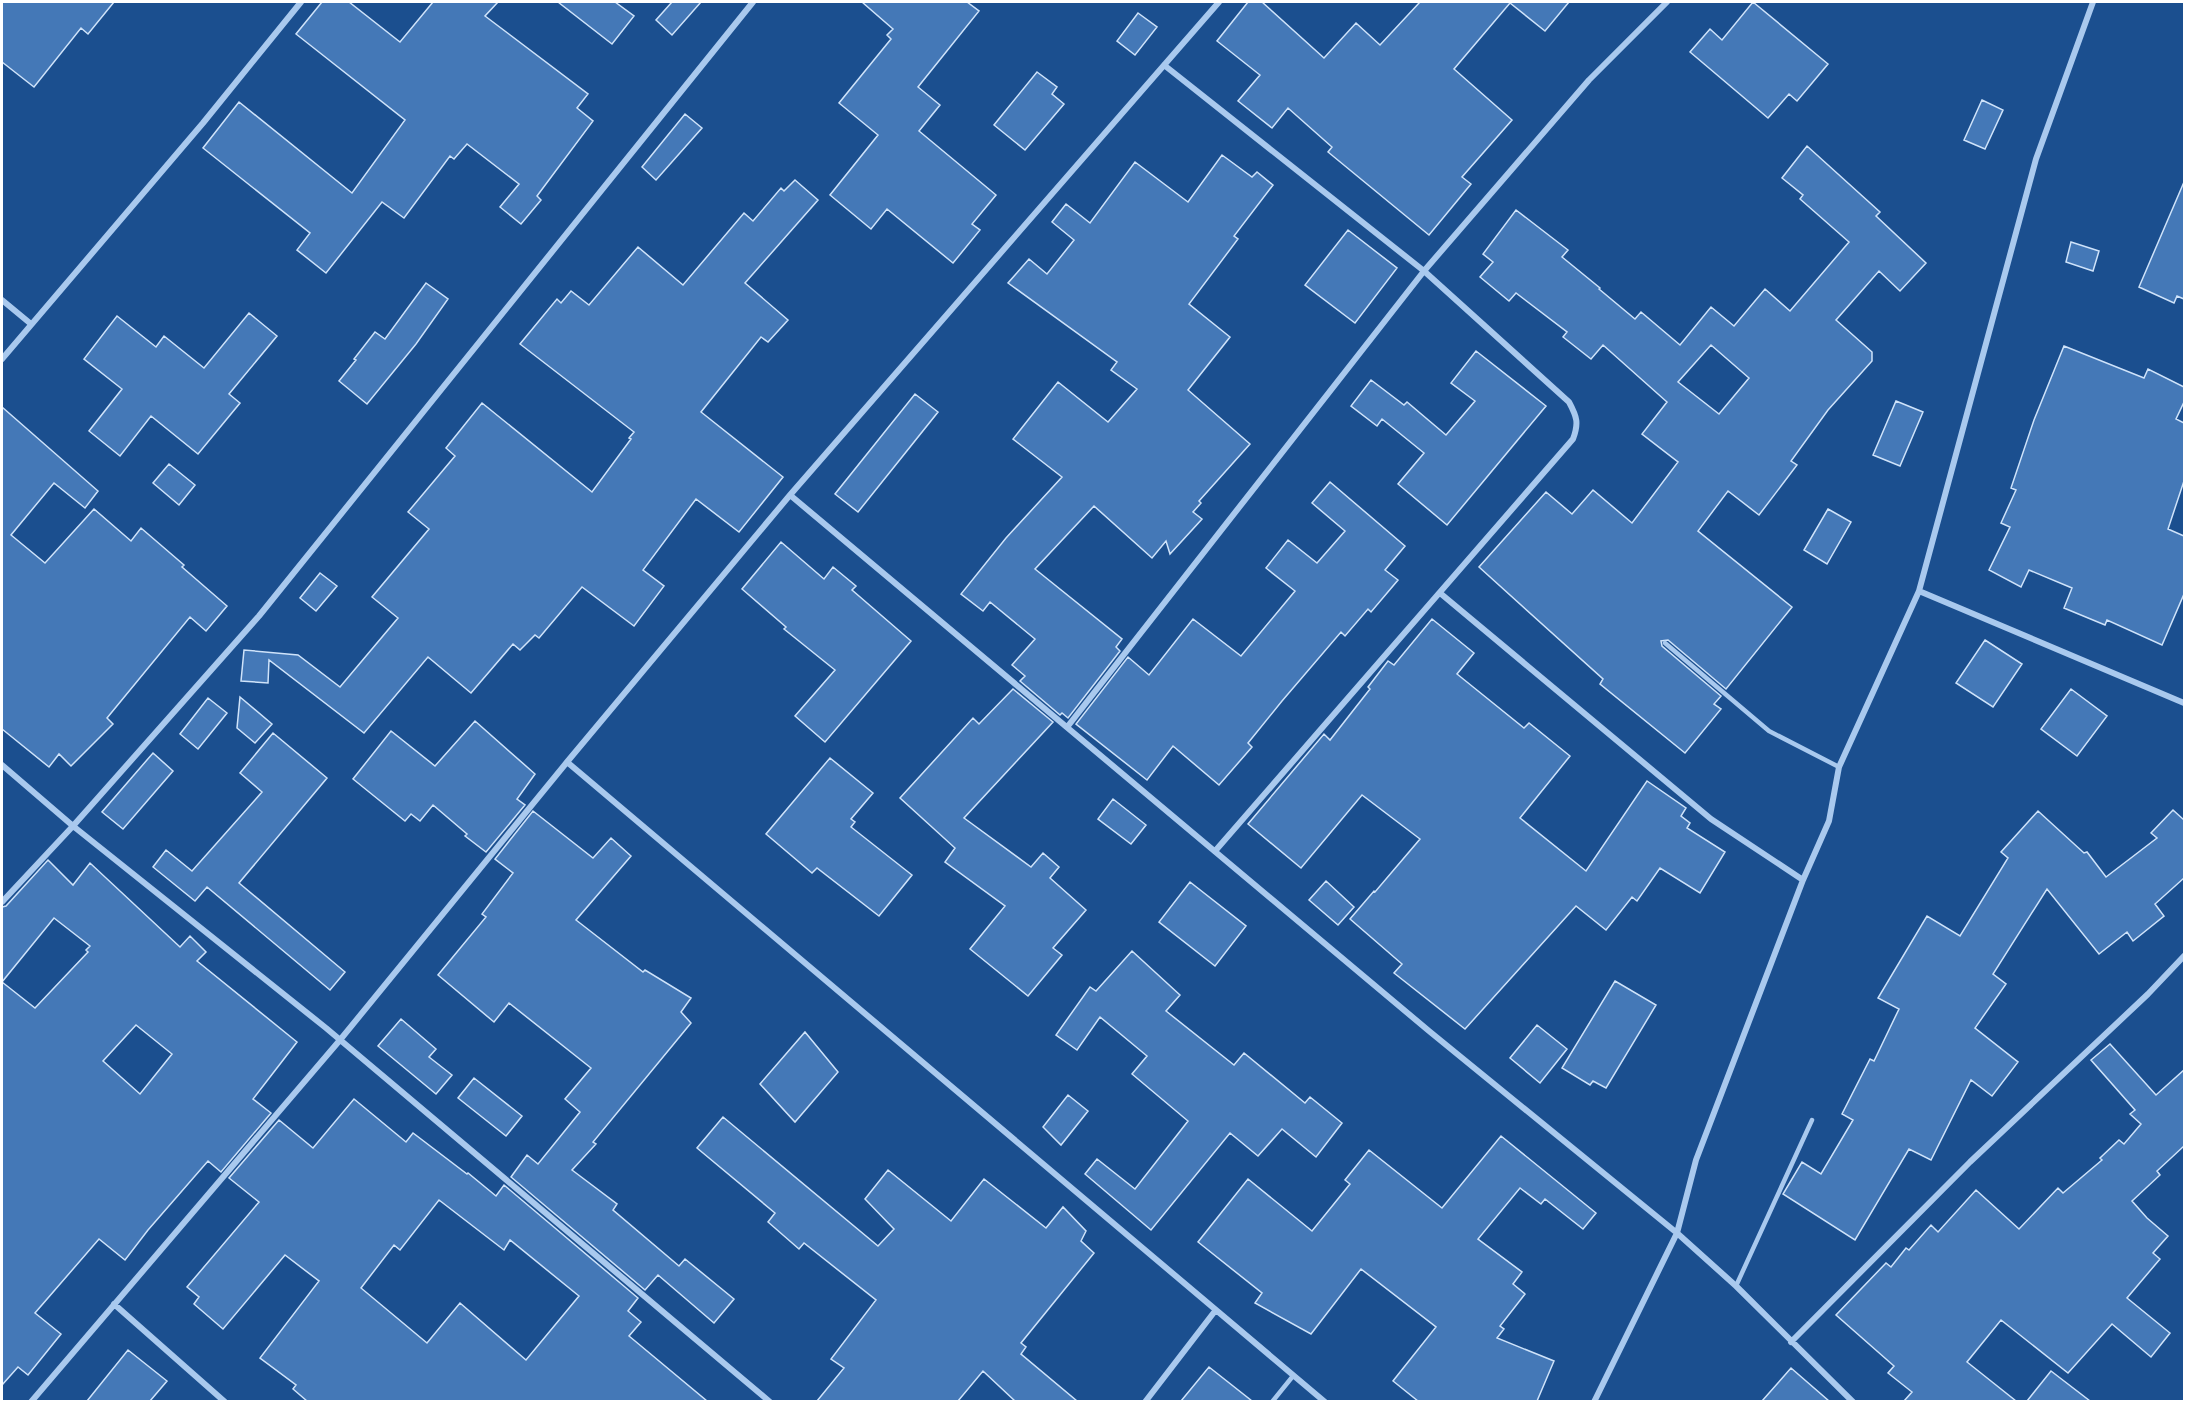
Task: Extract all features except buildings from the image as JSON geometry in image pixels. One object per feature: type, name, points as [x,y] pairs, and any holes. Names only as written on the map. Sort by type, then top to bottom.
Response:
[{"type":"street","points":[[2,359],[203,123],[301,2]]},
{"type":"street","points":[[2,902],[73,826],[259,616],[753,2]]},
{"type":"street","points":[[31,1401],[340,1040],[567,762],[790,495],[1219,2]]},
{"type":"street","points":[[1068,726],[1424,272],[1589,80],[1667,2]]},
{"type":"street","points":[[1594,1401],[1677,1233],[1696,1160],[1803,880],[1829,821],[1839,767],[1919,591],[2036,159],[2093,2]]},
{"type":"street","points":[[1164,65],[1424,272],[1569,402],[1578,425],[1572,439],[1216,850]]},
{"type":"street","points":[[2,300],[31,324]]},
{"type":"street","points":[[790,495],[1429,1031],[1677,1233],[1736,1286],[1853,1401]]},
{"type":"street","points":[[1919,591],[2184,703]]},
{"type":"street","points":[[1440,593],[1711,819],[1803,880]]},
{"type":"street","points":[[567,762],[1215,1311],[1325,1401]]},
{"type":"street","points":[[2,765],[73,826],[340,1040],[770,1401]]},
{"type":"street","points":[[1791,1342],[1970,1162],[2148,994],[2184,957]]},
{"type":"street","points":[[114,1304],[225,1401]]},
{"type":"street","points":[[1145,1401],[1215,1311]]},
{"type":"lane","points":[[1665,643],[1769,731],[1839,767]]},
{"type":"lane","points":[[1736,1286],[1812,1119]]},
{"type":"lane","points":[[1272,1401],[1293,1376]]}]
